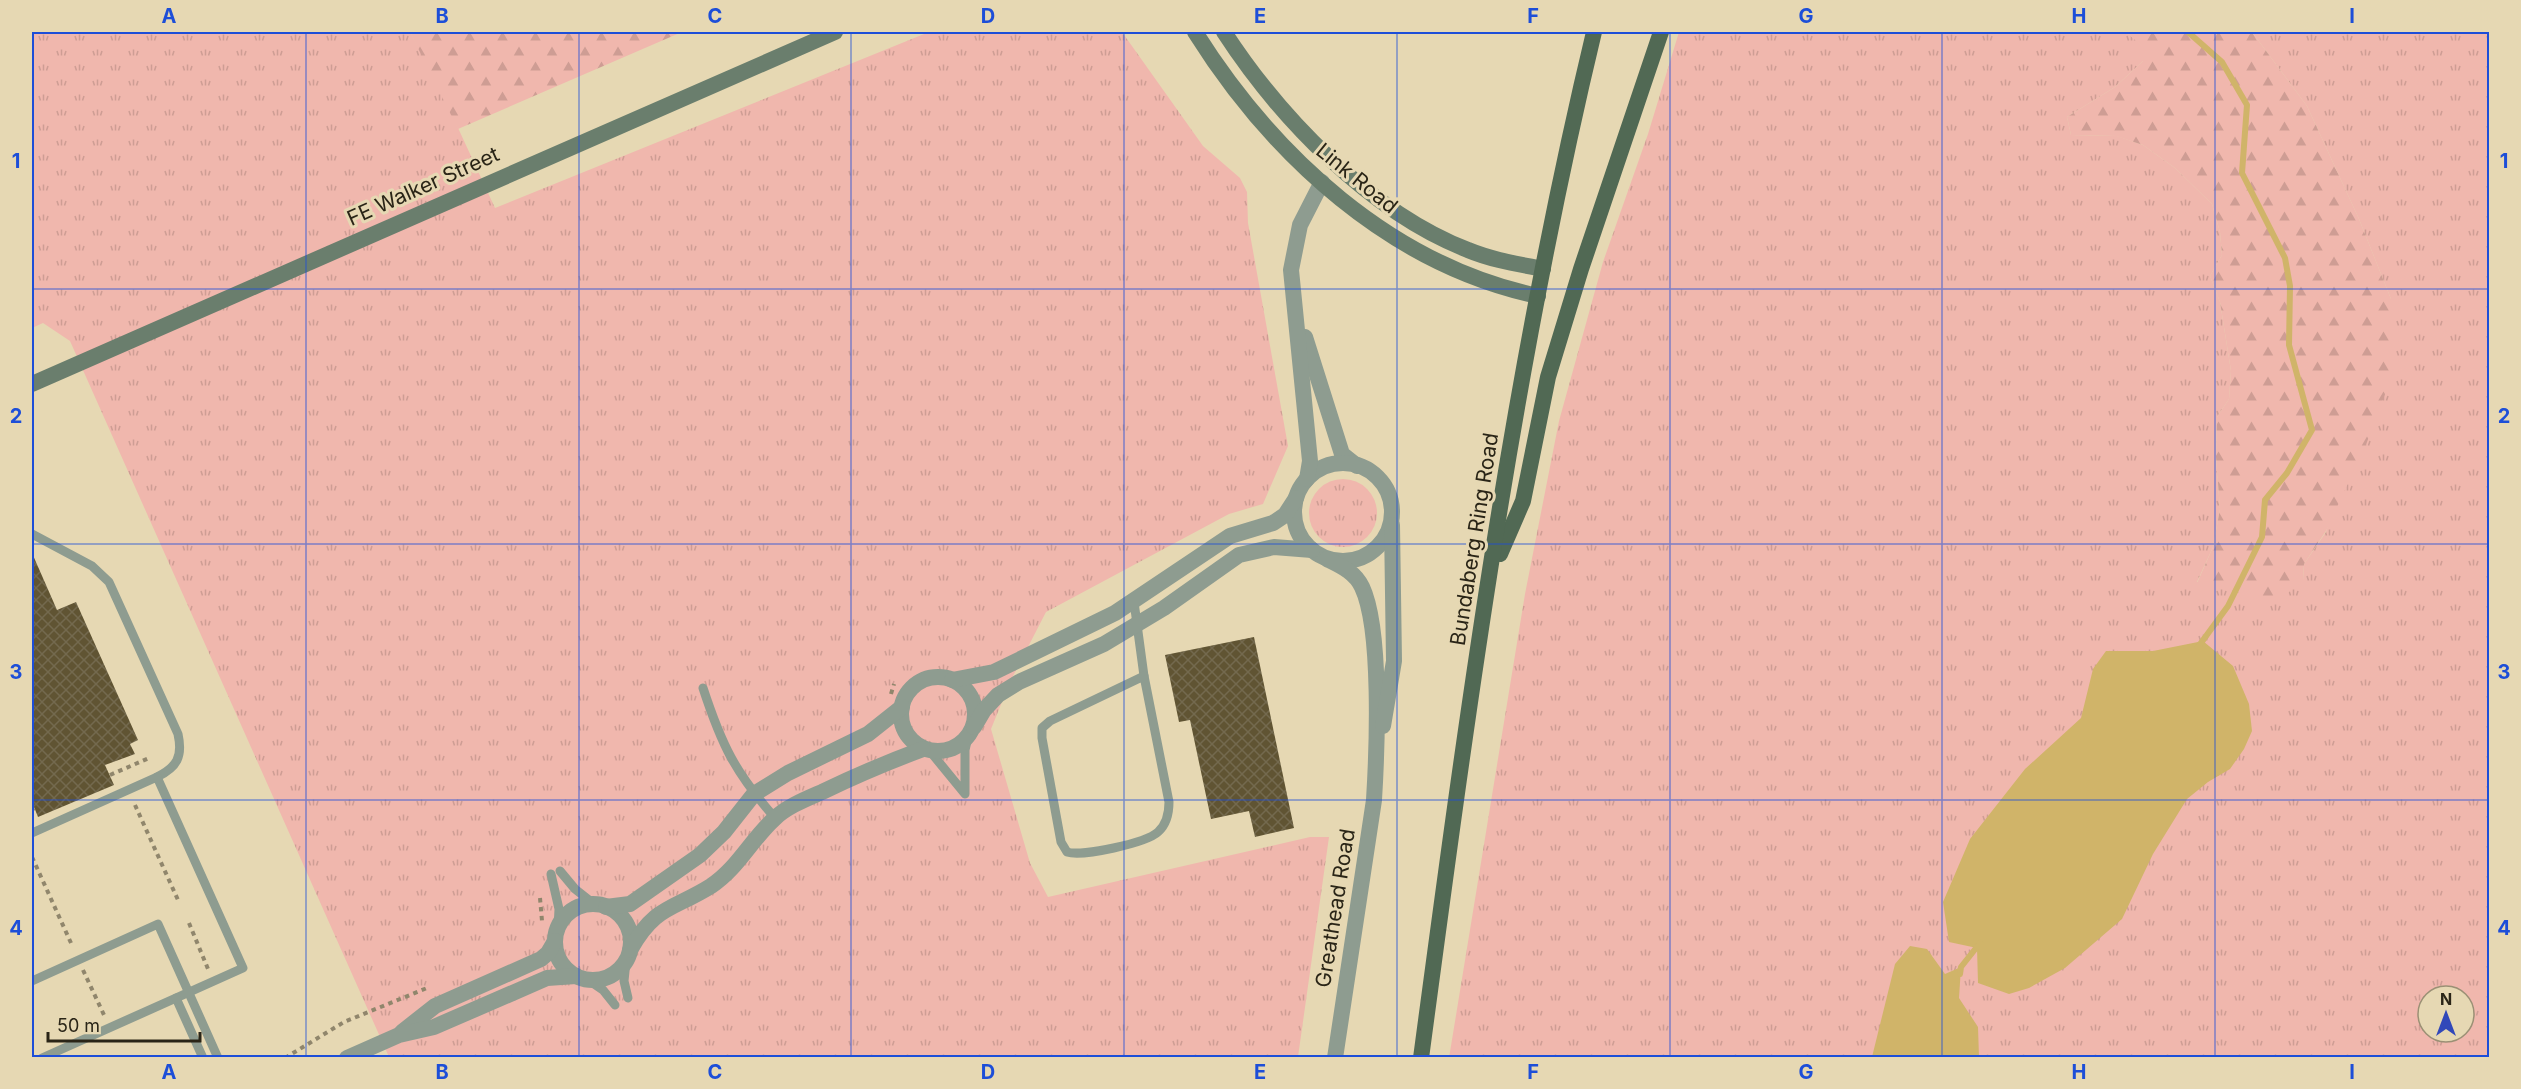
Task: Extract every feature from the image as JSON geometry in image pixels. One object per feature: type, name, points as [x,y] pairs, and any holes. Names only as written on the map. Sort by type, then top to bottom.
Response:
[{"type":"main road","name":"FE Walker Street","points":[[32,384],[835,32]]},
{"type":"main road","points":[[1183,32],[1194,51],[1230,86]]},
{"type":"main road","name":"Link Road","points":[[1195,32],[1230,86],[1278,140],[1322,182],[1370,220],[1433,260],[1496,287],[1538,296]]},
{"type":"main road","name":"Link Road","points":[[1224,32],[1281,110],[1337,165],[1400,212],[1438,236],[1467,250],[1543,269]]},
{"type":"main road","name":"Bundaberg Ring Road","points":[[1421,1058],[1489,581],[1543,269],[1575,109],[1594,32]]},
{"type":"main road","points":[[1489,581],[1523,501],[1548,377],[1581,269],[1661,32]]},
{"type":"main road","points":[[1322,182],[1337,165]]},
{"type":"street","points":[[926,750],[909,737],[903,728],[902,707],[909,690],[916,684],[934,677],[952,680],[994,672],[1134,602],[1230,536],[1273,523],[1285,515],[1307,479],[1310,461],[1294,302],[1294,250],[1300,225],[1322,182]]},
{"type":"street","points":[[1294,302],[1342,454],[1379,480],[1391,503],[1389,528],[1375,549],[1360,558],[1344,561],[1327,559]]},
{"type":"street","points":[[1307,479],[1330,466],[1357,466]]},
{"type":"street","name":"Greathead Road","points":[[1296,498],[1294,512],[1296,526],[1302,540],[1312,550],[1350,570],[1361,585],[1370,608],[1377,764]]},
{"type":"street","name":"Greathead Road","points":[[1335,1058],[1394,661],[1391,503]]},
{"type":"street","points":[[347,1058],[399,1035],[434,1027],[547,978],[610,976],[628,956],[640,933],[660,912],[710,887],[725,874],[775,818],[871,769],[926,750],[949,750],[971,732],[984,710],[998,695],[1019,682],[1104,644],[1137,625],[1239,555],[1274,547],[1312,550]]},
{"type":"street","points":[[952,680],[970,694],[976,716],[971,732]]},
{"type":"street","points":[[399,1035],[435,1006],[541,959],[548,953],[552,931],[572,911],[630,904],[700,855],[724,832],[754,794],[788,773],[868,734],[902,707]]},
{"type":"street","points":[[600,906],[624,919],[631,939],[628,956]]},
{"type":"street","points":[[552,931],[561,961],[582,978]]},
{"type":"lane","points":[[32,534],[92,566],[109,582],[178,734],[179,760],[168,771],[157,777],[32,833]]},
{"type":"lane","points":[[1134,602],[1144,676],[1169,802],[1168,818],[1159,832],[1144,840],[1079,854],[1067,852],[1061,842],[1042,728],[1050,721],[1144,676]]},
{"type":"lane","points":[[704,688],[730,758],[754,794],[775,818]]},
{"type":"lane","points":[[926,750],[967,797],[965,750],[971,732]]},
{"type":"lane","points":[[42,1058],[243,968],[157,777]]},
{"type":"lane","points":[[552,931],[560,909],[556,872],[574,889],[600,906]]},
{"type":"lane","points":[[32,981],[159,924],[218,1058]]},
{"type":"lane","points":[[628,956],[624,981],[628,998]]},
{"type":"lane","points":[[582,978],[603,990],[615,1005]]},
{"type":"lane","points":[[176,998],[203,1058]]},
{"type":"path","points":[[110,775],[149,758]]},
{"type":"path","points":[[135,805],[178,900]]},
{"type":"path","points":[[32,857],[71,943]]},
{"type":"path","points":[[547,892],[540,896],[552,931]]},
{"type":"path","points":[[189,923],[210,972]]},
{"type":"path","points":[[83,970],[104,1017]]},
{"type":"path","points":[[285,1058],[337,1026],[433,985]]},
{"type":"green space","points":[[32,32],[410,32],[435,78],[495,208],[929,32],[1122,32],[1203,146],[1240,178],[1247,192],[1248,223],[1288,446],[1263,504],[1229,514],[1046,612],[1011,680],[991,729],[1030,863],[1048,897],[1310,837],[1329,837],[1298,1057],[389,1057],[70,341],[43,323],[32,328]]},
{"type":"green space","points":[[410,32],[682,32],[458,129]]},
{"type":"green space","points":[[1679,32],[2126,32],[2144,47],[2143,61],[2115,87],[2067,117],[2071,135],[2117,136],[2143,145],[2175,168],[2212,204],[2220,232],[2222,255],[2210,276],[2220,302],[2231,371],[2229,399],[2217,417],[2216,457],[2220,509],[2213,547],[2197,582],[2303,580],[2304,564],[2326,532],[2391,299],[2359,219],[2307,106],[2252,32],[2489,32],[2489,1057],[1449,1058],[1525,594],[1559,421],[1603,262],[1648,134]]},
{"type":"green space","points":[[2126,32],[2252,32],[2307,106],[2359,219],[2391,299],[2390,381],[2367,442],[2326,531],[2304,564],[2303,580],[2288,593],[2262,598],[2197,583],[2213,547],[2220,509],[2216,457],[2217,417],[2229,399],[2231,371],[2220,302],[2210,276],[2222,255],[2220,232],[2212,204],[2175,168],[2143,145],[2116,136],[2071,135],[2067,117],[2115,87],[2143,61],[2143,47]]},
{"type":"green space","points":[[1343,479],[1356,482],[1367,489],[1374,500],[1377,513],[1374,526],[1367,537],[1356,544],[1343,547],[1330,544],[1319,537],[1312,526],[1309,513],[1312,500],[1319,489],[1330,482]]},
{"type":"shaded area","points":[[2203,641],[2233,666],[2249,704],[2252,731],[2244,749],[2230,769],[2208,782],[2187,799],[2153,854],[2122,919],[2065,968],[2029,988],[2009,994],[1978,983],[1977,948],[1949,942],[1943,902],[1970,839],[2025,769],[2081,718],[2093,669],[2106,651],[2153,651]]},
{"type":"shaded area","points":[[1910,946],[1927,949],[1945,974],[1961,967],[1959,998],[1978,1027],[1979,1057],[1872,1057],[1895,964]]},
{"type":"building","points":[[32,553],[57,610],[76,602],[138,740],[130,744],[135,754],[105,765],[114,785],[38,817],[32,802]]},
{"type":"building","points":[[1254,637],[1294,828],[1255,837],[1249,811],[1211,819],[1190,720],[1179,722],[1165,655]]},
{"type":"waterway","points":[[2188,32],[2222,62],[2247,105],[2242,173],[2285,258],[2290,286],[2289,345],[2312,430],[2287,473],[2265,500],[2262,537],[2228,606],[2198,647]]},
{"type":"waterway","points":[[1960,974],[1961,967],[1980,943]]}]
